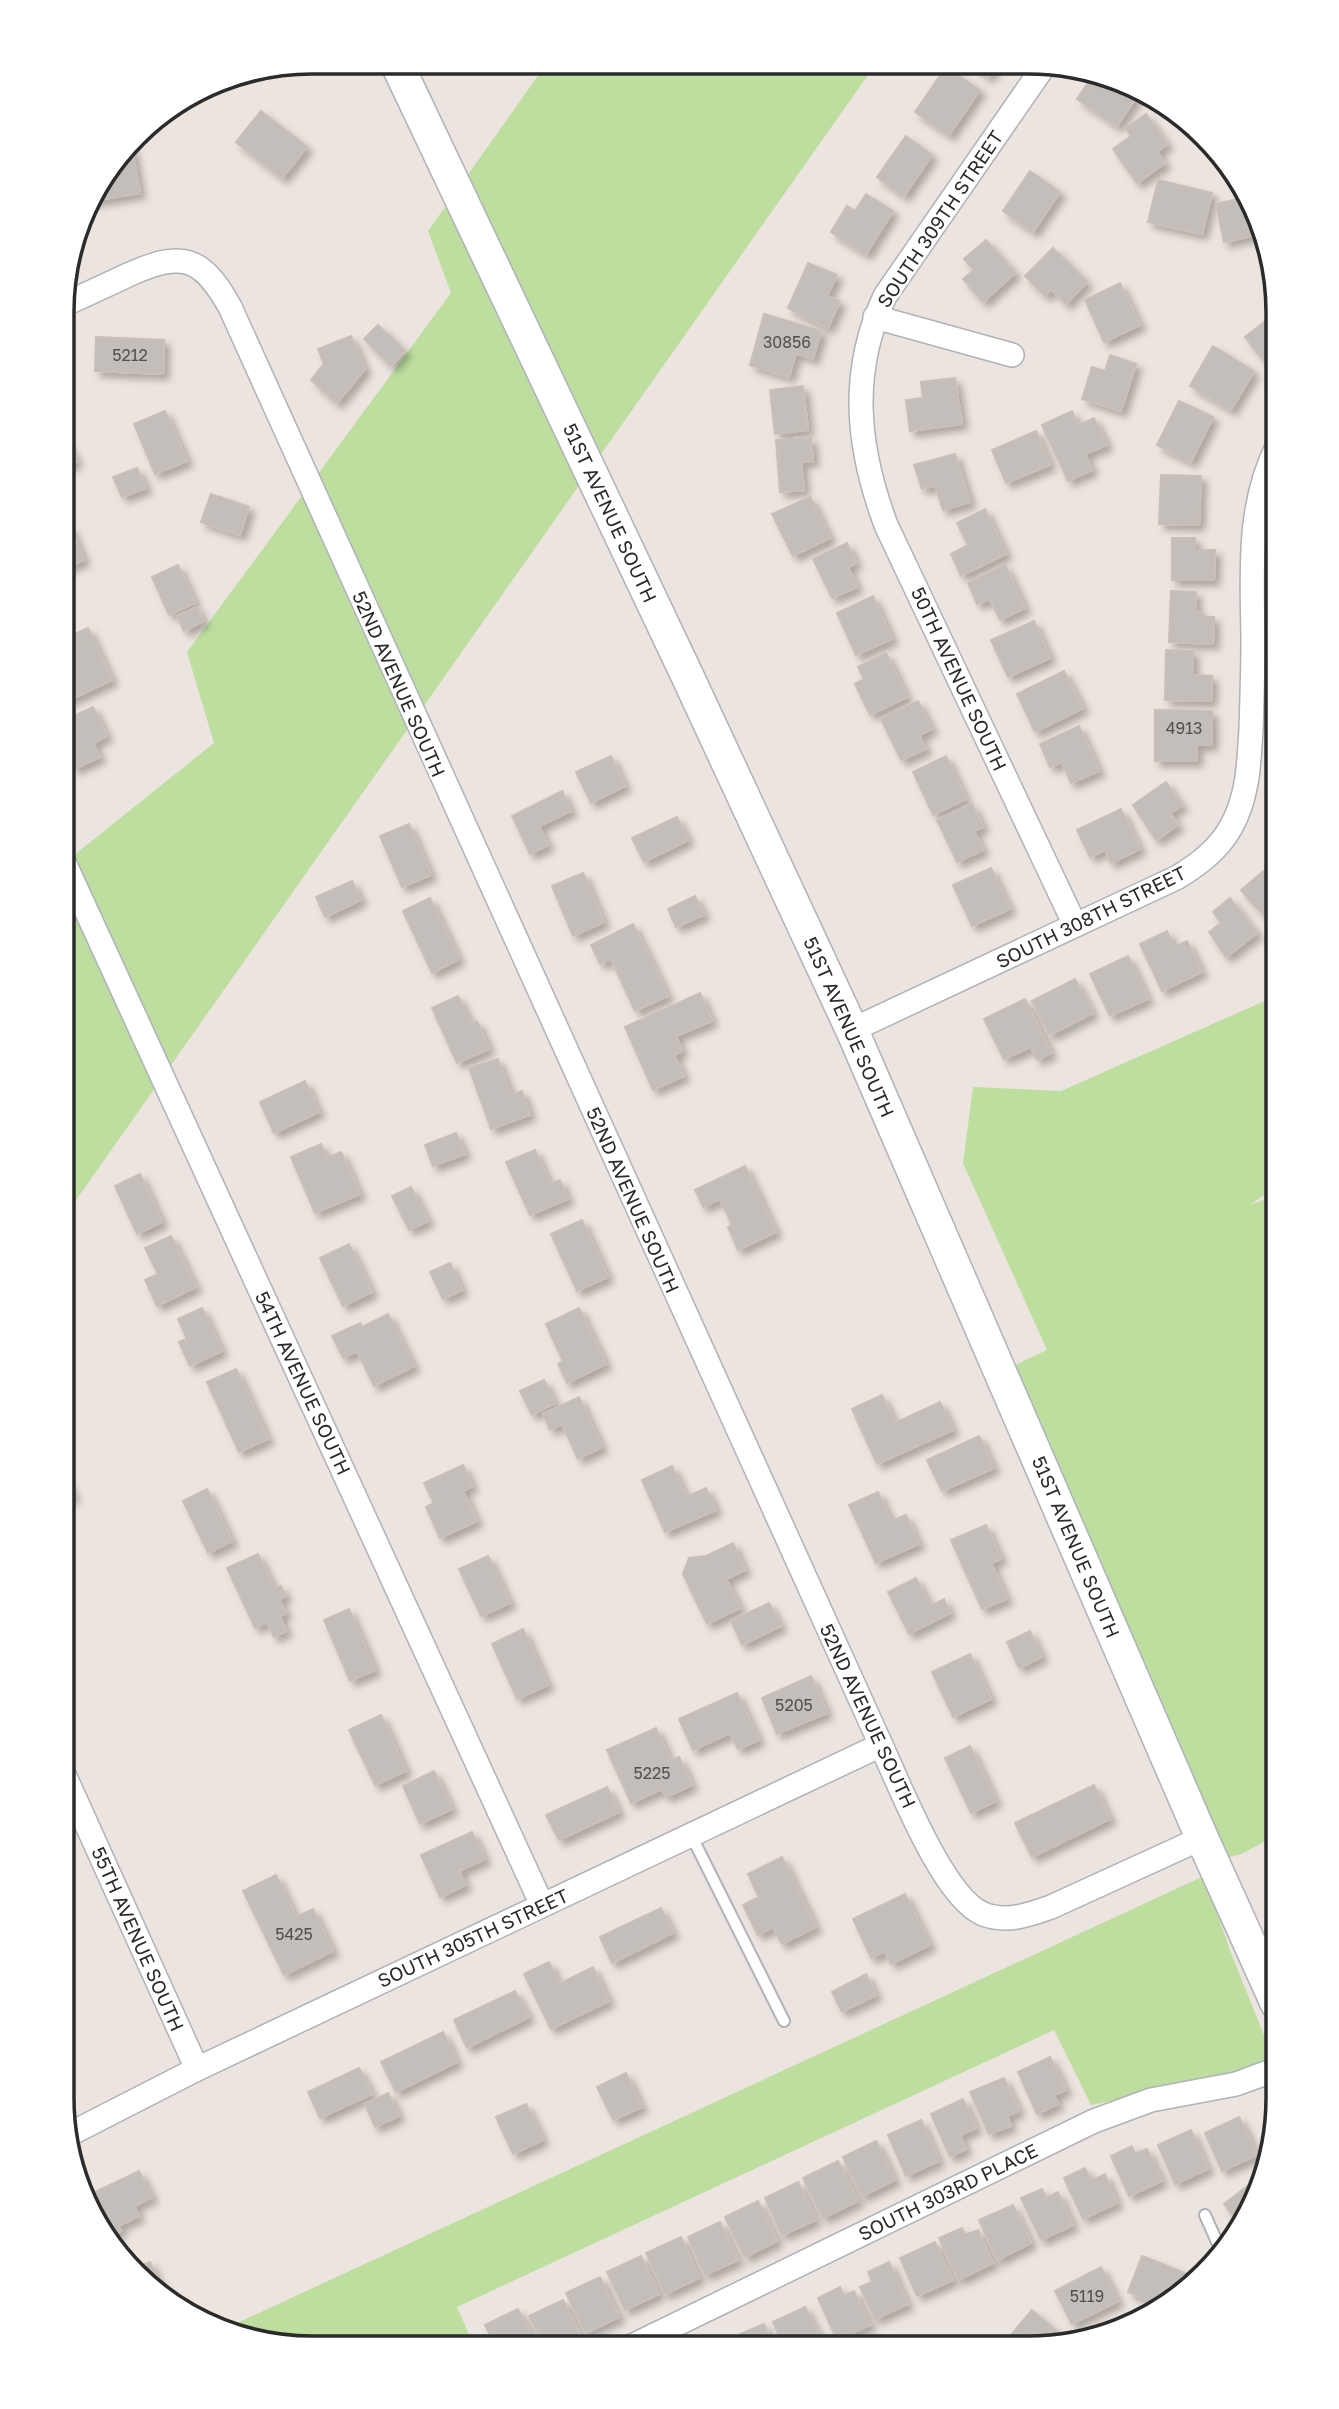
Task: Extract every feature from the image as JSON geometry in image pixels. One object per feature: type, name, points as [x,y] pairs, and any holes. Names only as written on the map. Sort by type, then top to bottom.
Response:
[{"type":"main road","name":"51ST AVENUE SOUTH","points":[[402,74],[852,1030],[1265,1978]]},
{"type":"street","name":"SOUTH 309TH STREET","points":[[861,426],[864,362],[875,317],[896,277],[1038,75]]},
{"type":"street","name":"52ND AVENUE SOUTH","points":[[75,300],[156,262],[174,260],[195,265],[215,281],[230,307],[881,1745],[936,1862],[948,1881],[966,1903],[985,1915],[999,1918],[1029,1914],[1202,1838]]},
{"type":"street","points":[[875,317],[1012,355]]},
{"type":"street","name":"50TH AVENUE SOUTH","points":[[861,426],[870,480],[886,524],[1075,925]]},
{"type":"street","name":"SOUTH 308TH STREET","points":[[852,1030],[1190,870],[1219,845],[1239,810],[1249,770],[1253,531],[1266,476]]},
{"type":"street","name":"54TH AVENUE SOUTH","points":[[74,884],[542,1905]]},
{"type":"street","name":"SOUTH 305TH STREET","points":[[77,2131],[197,2069],[881,1745]]},
{"type":"street","name":"55TH AVENUE SOUTH","points":[[74,1797],[197,2069]]},
{"type":"street","name":"SOUTH 303RD PLACE","points":[[653,2336],[1094,2121],[1151,2100],[1236,2084],[1265,2073]]},
{"type":"lane","points":[[691,1835],[784,2021]]},
{"type":"lane","points":[[1205,2216],[1217,2241]]},
{"type":"green space","points":[[539,74],[869,74],[74,1203],[74,855],[214,743],[187,652],[451,293],[428,231]]},
{"type":"green space","points":[[1266,1000],[1266,1195],[1250,1205],[1266,1199],[1265,1841],[1241,1854],[1213,1862],[1000,1372],[1047,1350],[963,1163],[973,1087],[1061,1091]]},
{"type":"green space","points":[[1204,1876],[1265,2038],[1265,2070],[1091,2105],[1054,2030],[457,2307],[470,2336],[312,2336],[281,2333],[238,2323]]},
{"type":"building","points":[[941,74],[956,74],[980,90],[949,135],[915,112]]},
{"type":"building","points":[[1089,82],[1135,99],[1117,126],[1077,99]]},
{"type":"building","points":[[261,111],[307,147],[282,178],[236,142]]},
{"type":"building","points":[[1146,114],[1167,144],[1157,152],[1165,163],[1137,183],[1113,149],[1131,136],[1126,128]]},
{"type":"building","points":[[906,136],[932,155],[904,196],[877,177]]},
{"type":"building","points":[[133,155],[140,193],[102,199]]},
{"type":"building","points":[[1030,171],[1060,192],[1033,232],[1003,211]]},
{"type":"building","points":[[1158,180],[1212,193],[1202,234],[1148,222]]},
{"type":"building","points":[[866,194],[893,211],[866,254],[831,232],[847,206],[855,211]]},
{"type":"building","points":[[1237,199],[1253,236],[1224,242],[1216,204]]},
{"type":"building","points":[[986,240],[1015,273],[983,302],[963,279],[974,270],[964,259]]},
{"type":"building","points":[[1053,248],[1087,282],[1066,304],[1051,289],[1045,296],[1025,276]]},
{"type":"building","points":[[808,263],[837,275],[827,296],[840,301],[828,328],[788,308]]},
{"type":"building","points":[[1120,283],[1140,325],[1104,342],[1085,300]]},
{"type":"building","points":[[764,314],[821,331],[813,359],[796,353],[789,377],[750,365]]},
{"type":"building","points":[[1266,320],[1266,358],[1263,360],[1245,337]]},
{"type":"building","points":[[378,325],[405,351],[391,366],[364,339]]},
{"type":"building","points":[[351,336],[365,369],[337,403],[311,380],[324,364],[318,349]]},
{"type":"building","points":[[96,337],[164,340],[163,374],[95,371]]},
{"type":"building","points":[[1213,346],[1254,371],[1231,410],[1190,386]]},
{"type":"building","points":[[1110,355],[1136,364],[1121,411],[1082,399],[1092,367],[1105,371]]},
{"type":"building","points":[[955,378],[962,424],[910,431],[906,400],[923,398],[921,382]]},
{"type":"building","points":[[803,386],[808,430],[775,434],[770,390]]},
{"type":"building","points":[[1179,401],[1213,417],[1191,462],[1157,445]]},
{"type":"building","points":[[165,411],[187,461],[155,474],[134,424]]},
{"type":"building","points":[[1072,411],[1078,425],[1094,418],[1107,445],[1085,454],[1092,470],[1068,481],[1042,425]]},
{"type":"building","points":[[1036,431],[1050,465],[1006,483],[992,450]]},
{"type":"building","points":[[811,438],[813,461],[801,462],[804,490],[780,492],[776,440]]},
{"type":"building","points":[[955,454],[970,502],[943,510],[935,485],[922,489],[914,465]]},
{"type":"building","points":[[137,468],[146,488],[122,497],[113,477]]},
{"type":"building","points":[[1161,475],[1201,476],[1199,525],[1159,524]]},
{"type":"building","points":[[211,494],[249,507],[240,535],[201,522]]},
{"type":"building","points":[[810,497],[830,538],[793,556],[772,514]]},
{"type":"building","points":[[985,509],[1006,554],[961,576],[951,554],[968,545],[957,523]]},
{"type":"building","points":[[74,536],[84,560],[74,564]]},
{"type":"building","points":[[1172,538],[1195,538],[1195,550],[1215,550],[1214,580],[1172,580]]},
{"type":"building","points":[[847,543],[856,563],[848,567],[857,587],[832,598],[813,559]]},
{"type":"building","points":[[178,565],[195,603],[169,615],[152,577]]},
{"type":"building","points":[[1005,565],[1025,608],[1000,620],[990,599],[977,604],[968,583]]},
{"type":"building","points":[[1171,591],[1196,592],[1195,611],[1201,611],[1201,617],[1214,617],[1213,644],[1169,642]]},
{"type":"building","points":[[873,596],[892,639],[856,655],[837,613]]},
{"type":"building","points":[[197,607],[203,621],[184,631],[177,616]]},
{"type":"building","points":[[1034,621],[1050,658],[1008,677],[991,640]]},
{"type":"building","points":[[88,628],[112,680],[74,698],[74,634]]},
{"type":"building","points":[[1166,650],[1193,651],[1193,675],[1212,676],[1211,701],[1165,700]]},
{"type":"building","points":[[886,653],[907,697],[870,715],[855,684],[864,679],[858,667]]},
{"type":"building","points":[[1064,671],[1083,708],[1035,732],[1017,694]]},
{"type":"building","points":[[918,701],[932,729],[919,735],[926,749],[901,760],[881,719]]},
{"type":"building","points":[[93,707],[107,736],[93,743],[100,757],[74,769],[74,716]]},
{"type":"building","points":[[1155,710],[1212,711],[1212,745],[1197,745],[1197,761],[1155,761]]},
{"type":"building","points":[[1079,726],[1099,771],[1071,783],[1062,762],[1050,767],[1040,744]]},
{"type":"building","points":[[611,756],[625,786],[591,803],[576,772]]},
{"type":"building","points":[[946,756],[966,799],[933,815],[913,772]]},
{"type":"building","points":[[1166,782],[1182,806],[1170,813],[1178,825],[1156,840],[1133,805]]},
{"type":"building","points":[[562,791],[571,811],[539,826],[548,845],[530,854],[512,816]]},
{"type":"building","points":[[972,804],[983,827],[974,831],[983,850],[957,862],[937,820]]},
{"type":"building","points":[[1121,809],[1140,849],[1111,863],[1105,850],[1090,857],[1077,830]]},
{"type":"building","points":[[677,817],[688,840],[644,862],[632,838]]},
{"type":"building","points":[[409,824],[431,875],[402,887],[380,836]]},
{"type":"building","points":[[991,868],[1010,909],[972,926],[953,885]]},
{"type":"building","points":[[1266,869],[1266,918],[1241,890]]},
{"type":"building","points":[[583,873],[604,922],[573,936],[552,886]]},
{"type":"building","points":[[352,881],[361,900],[325,917],[316,897]]},
{"type":"building","points":[[695,896],[704,915],[676,927],[668,909]]},
{"type":"building","points":[[430,898],[459,959],[432,973],[403,911]]},
{"type":"building","points":[[1230,898],[1257,933],[1226,957],[1209,932],[1221,923],[1213,912]]},
{"type":"building","points":[[633,924],[668,996],[635,1011],[611,959],[600,964],[591,945]]},
{"type":"building","points":[[1167,931],[1174,947],[1187,941],[1202,972],[1162,991],[1140,944]]},
{"type":"building","points":[[1128,956],[1148,999],[1110,1016],[1090,974]]},
{"type":"building","points":[[1075,979],[1093,1013],[1050,1035],[1032,1001]]},
{"type":"building","points":[[700,993],[712,1021],[676,1036],[682,1051],[674,1055],[684,1076],[653,1090],[625,1027]]},
{"type":"building","points":[[458,996],[471,1024],[477,1021],[489,1049],[457,1063],[432,1008]]},
{"type":"building","points":[[1025,999],[1051,1053],[1037,1060],[1031,1047],[1004,1059],[984,1019]]},
{"type":"building","points":[[498,1059],[511,1095],[522,1091],[530,1115],[491,1129],[469,1068]]},
{"type":"building","points":[[305,1081],[319,1112],[274,1133],[260,1102]]},
{"type":"building","points":[[456,1133],[465,1154],[433,1166],[425,1145]]},
{"type":"building","points":[[321,1144],[327,1158],[341,1152],[360,1194],[315,1213],[291,1157]]},
{"type":"building","points":[[535,1150],[550,1184],[560,1180],[568,1199],[530,1215],[506,1162]]},
{"type":"building","points":[[745,1166],[776,1232],[738,1250],[728,1227],[732,1225],[720,1199],[703,1207],[695,1190]]},
{"type":"building","points":[[140,1174],[162,1222],[137,1234],[115,1186]]},
{"type":"building","points":[[411,1187],[428,1221],[409,1230],[392,1196]]},
{"type":"building","points":[[582,1220],[608,1277],[577,1291],[551,1234]]},
{"type":"building","points":[[171,1236],[196,1287],[157,1306],[145,1280],[158,1274],[145,1248]]},
{"type":"building","points":[[349,1244],[372,1292],[343,1306],[320,1258]]},
{"type":"building","points":[[450,1263],[462,1290],[443,1299],[430,1272]]},
{"type":"building","points":[[202,1308],[222,1351],[190,1366],[179,1342],[187,1339],[178,1319]]},
{"type":"building","points":[[579,1308],[606,1364],[567,1383],[558,1364],[563,1361],[546,1324]]},
{"type":"building","points":[[388,1314],[414,1366],[374,1386],[357,1351],[343,1358],[332,1336],[360,1323],[362,1327]]},
{"type":"building","points":[[236,1369],[268,1439],[239,1452],[207,1382]]},
{"type":"building","points":[[544,1380],[555,1403],[532,1415],[520,1391]]},
{"type":"building","points":[[882,1395],[895,1423],[940,1402],[953,1430],[877,1464],[852,1409]]},
{"type":"building","points":[[579,1397],[602,1447],[578,1459],[562,1424],[550,1430],[543,1414]]},
{"type":"building","points":[[979,1436],[994,1468],[942,1491],[927,1460]]},
{"type":"building","points":[[463,1465],[472,1486],[463,1491],[477,1521],[440,1538],[426,1507],[434,1503],[424,1483]]},
{"type":"building","points":[[672,1466],[686,1497],[706,1488],[716,1510],[665,1532],[642,1480]]},
{"type":"building","points":[[207,1489],[232,1541],[208,1553],[183,1501]]},
{"type":"building","points":[[878,1492],[891,1521],[906,1515],[919,1544],[876,1563],[849,1505]]},
{"type":"building","points":[[986,1525],[1001,1559],[991,1563],[1007,1599],[982,1609],[951,1540]]},
{"type":"building","points":[[733,1543],[745,1570],[726,1579],[740,1608],[707,1624],[683,1574],[689,1558],[706,1556]]},
{"type":"building","points":[[258,1554],[274,1589],[281,1586],[286,1596],[279,1599],[286,1613],[280,1616],[286,1631],[274,1637],[267,1622],[255,1628],[227,1568]]},
{"type":"building","points":[[488,1556],[510,1603],[481,1616],[459,1569]]},
{"type":"building","points":[[916,1578],[930,1606],[944,1599],[950,1613],[909,1634],[888,1592]]},
{"type":"building","points":[[769,1603],[781,1626],[742,1645],[731,1621]]},
{"type":"building","points":[[349,1609],[375,1670],[350,1681],[324,1620]]},
{"type":"building","points":[[523,1629],[548,1685],[517,1699],[492,1644]]},
{"type":"building","points":[[1030,1631],[1042,1657],[1019,1668],[1007,1642]]},
{"type":"building","points":[[970,1654],[991,1699],[953,1717],[932,1672]]},
{"type":"building","points":[[811,1676],[827,1713],[777,1734],[762,1698]]},
{"type":"building","points":[[737,1693],[759,1740],[738,1749],[730,1733],[693,1750],[679,1719]]},
{"type":"building","points":[[381,1715],[406,1771],[375,1785],[349,1730]]},
{"type":"building","points":[[656,1728],[671,1761],[679,1757],[692,1785],[666,1797],[662,1789],[631,1803],[607,1750]]},
{"type":"building","points":[[970,1746],[996,1801],[971,1813],[945,1758]]},
{"type":"building","points":[[434,1771],[452,1809],[420,1824],[403,1786]]},
{"type":"building","points":[[1094,1785],[1110,1819],[1032,1857],[1015,1823]]},
{"type":"building","points":[[607,1787],[619,1812],[559,1840],[546,1815]]},
{"type":"building","points":[[472,1832],[485,1859],[459,1871],[466,1885],[440,1897],[421,1855]]},
{"type":"building","points":[[782,1857],[816,1927],[782,1944],[773,1927],[758,1935],[743,1905],[759,1897],[748,1874]]},
{"type":"building","points":[[276,1875],[296,1917],[313,1909],[333,1951],[284,1975],[243,1891]]},
{"type":"building","points":[[905,1894],[930,1945],[891,1964],[885,1951],[871,1958],[853,1919]]},
{"type":"building","points":[[661,1908],[673,1933],[612,1963],[600,1937]]},
{"type":"building","points":[[549,1962],[559,1984],[593,1967],[609,2001],[551,2029],[524,1974]]},
{"type":"building","points":[[866,1974],[876,1995],[842,2012],[832,1992]]},
{"type":"building","points":[[515,1991],[529,2017],[467,2048],[454,2020]]},
{"type":"building","points":[[443,2032],[457,2062],[396,2092],[381,2062]]},
{"type":"building","points":[[1050,2057],[1066,2090],[1054,2095],[1058,2104],[1037,2114],[1018,2072]]},
{"type":"building","points":[[359,2068],[372,2094],[320,2118],[308,2092]]},
{"type":"building","points":[[626,2073],[642,2107],[613,2120],[597,2087]]},
{"type":"building","points":[[1004,2078],[1019,2111],[1007,2116],[1011,2126],[989,2134],[970,2092]]},
{"type":"building","points":[[388,2093],[399,2116],[375,2127],[365,2104]]},
{"type":"building","points":[[963,2099],[976,2128],[960,2135],[966,2149],[950,2157],[931,2114]]},
{"type":"building","points":[[526,2104],[543,2140],[513,2154],[496,2117]]},
{"type":"building","points":[[1239,2117],[1257,2155],[1222,2171],[1205,2133]]},
{"type":"building","points":[[921,2120],[939,2161],[906,2176],[888,2135]]},
{"type":"building","points":[[1191,2130],[1208,2169],[1175,2184],[1158,2145]]},
{"type":"building","points":[[876,2141],[895,2180],[862,2196],[843,2157]]},
{"type":"building","points":[[1132,2146],[1135,2154],[1147,2149],[1162,2181],[1129,2196],[1111,2156]]},
{"type":"building","points":[[838,2161],[858,2201],[823,2218],[803,2178]]},
{"type":"building","points":[[1085,2168],[1091,2181],[1105,2174],[1117,2203],[1083,2219],[1064,2178]]},
{"type":"building","points":[[139,2171],[152,2197],[134,2206],[139,2216],[118,2226],[121,2231],[117,2233],[94,2193]]},
{"type":"building","points":[[798,2182],[816,2220],[782,2235],[765,2198]]},
{"type":"building","points":[[1248,2186],[1234,2217],[1224,2204]]},
{"type":"building","points":[[1042,2189],[1046,2198],[1058,2192],[1073,2225],[1041,2240],[1021,2198]]},
{"type":"building","points":[[758,2201],[777,2241],[745,2257],[725,2217]]},
{"type":"building","points":[[1013,2205],[1031,2243],[997,2260],[979,2220]]},
{"type":"building","points":[[720,2222],[738,2260],[705,2275],[688,2237]]},
{"type":"building","points":[[962,2228],[965,2235],[978,2230],[993,2263],[958,2280],[939,2238]]},
{"type":"building","points":[[681,2237],[699,2278],[665,2294],[646,2253]]},
{"type":"building","points":[[935,2242],[953,2280],[917,2296],[900,2258]]},
{"type":"building","points":[[641,2256],[659,2294],[625,2310],[607,2272]]},
{"type":"building","points":[[1142,2256],[1187,2273],[1150,2301],[1128,2292]]},
{"type":"building","points":[[150,2262],[157,2277],[155,2276],[144,2265]]},
{"type":"building","points":[[889,2262],[908,2304],[875,2319],[860,2287],[872,2282],[868,2272]]},
{"type":"building","points":[[1101,2267],[1118,2301],[1072,2324],[1055,2291]]},
{"type":"building","points":[[600,2277],[619,2317],[586,2333],[566,2293]]},
{"type":"building","points":[[840,2287],[844,2296],[854,2291],[870,2325],[846,2336],[835,2336],[818,2298]]},
{"type":"building","points":[[563,2300],[581,2336],[539,2336],[529,2316]]},
{"type":"building","points":[[805,2307],[820,2336],[779,2336],[773,2322]]},
{"type":"building","points":[[518,2309],[532,2336],[491,2336],[485,2325]]},
{"type":"building","points":[[1032,2310],[1059,2333],[1043,2335],[1010,2336]]},
{"type":"building","points":[[764,2324],[769,2336],[741,2336],[740,2334]]}]
